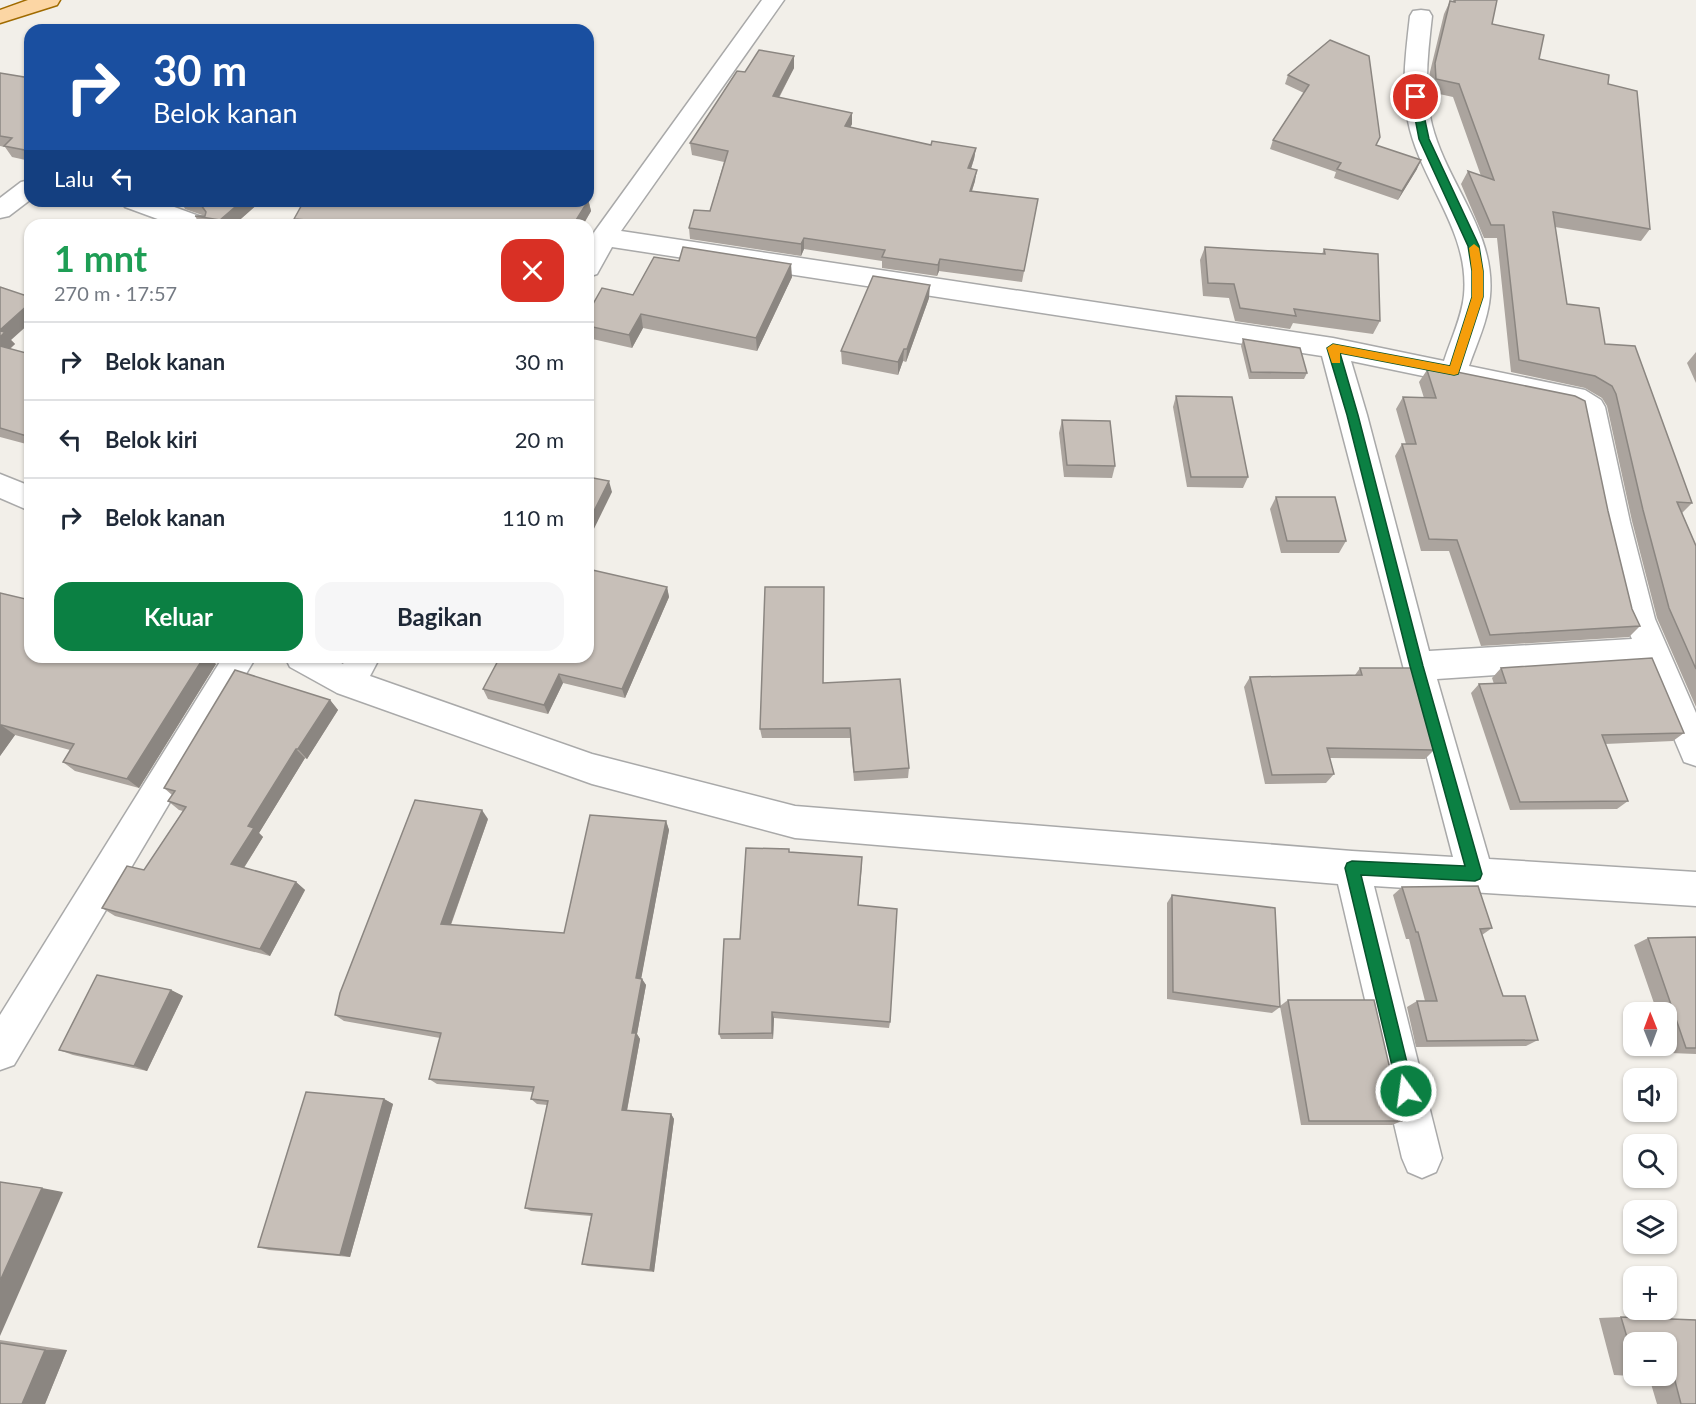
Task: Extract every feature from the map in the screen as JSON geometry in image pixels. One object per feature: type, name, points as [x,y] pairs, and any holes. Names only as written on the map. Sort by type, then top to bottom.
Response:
[{"type":"main road","points":[[0,17],[49,0]]},
{"type":"street","points":[[594,256],[604,237],[774,0]]},
{"type":"street","points":[[1421,16],[1414,82],[1417,112],[1424,139],[1473,246],[1477,271],[1477,297],[1454,371]]},
{"type":"street","points":[[0,210],[24,192]]},
{"type":"street","points":[[150,207],[182,219]]},
{"type":"street","points":[[604,237],[1333,348],[1575,397],[1591,407],[1615,522],[1639,619],[1696,751]]},
{"type":"street","points":[[1333,348],[1353,415],[1416,666],[1475,874]]},
{"type":"street","points":[[0,484],[24,496]]},
{"type":"street","points":[[1416,666],[1654,651]]},
{"type":"street","points":[[0,1051],[236,663]]},
{"type":"street","points":[[327,663],[357,670],[592,769],[795,822],[1352,868],[1475,874],[1696,890]]},
{"type":"street","points":[[1352,868],[1422,1158]]},
{"type":"building","points":[[1455,0],[1497,0],[1492,24],[1544,35],[1539,59],[1609,75],[1608,84],[1637,91],[1650,229],[1553,212],[1567,304],[1599,308],[1605,344],[1635,346],[1692,503],[1677,502],[1696,546],[1696,669],[1669,608],[1616,394],[1612,386],[1595,376],[1519,360],[1504,225],[1491,225],[1468,171],[1494,180],[1459,84],[1436,79],[1435,63],[1450,1],[1455,2]]},
{"type":"building","points":[[1330,40],[1369,56],[1380,137],[1376,145],[1421,160],[1402,191],[1337,169],[1341,163],[1273,140],[1309,85],[1288,75]]},
{"type":"building","points":[[759,50],[794,56],[773,96],[852,113],[845,126],[931,145],[932,141],[976,148],[968,168],[977,170],[970,191],[1038,199],[1024,271],[940,259],[938,265],[882,257],[885,250],[804,238],[801,244],[689,228],[694,210],[710,211],[728,151],[690,143],[737,71],[745,72]]},
{"type":"building","points":[[0,73],[24,77],[24,150],[4,146],[12,138],[0,136]]},
{"type":"building","points":[[202,207],[235,207],[221,219],[195,216],[205,216],[206,212]]},
{"type":"building","points":[[301,207],[584,207],[577,219],[294,219]]},
{"type":"building","points":[[683,247],[791,264],[756,338],[641,314],[629,335],[594,327],[594,302],[602,288],[633,295],[654,257],[679,261]]},
{"type":"building","points":[[1205,247],[1325,254],[1324,249],[1378,254],[1380,321],[1294,309],[1296,316],[1240,308],[1234,284],[1208,283]]},
{"type":"building","points":[[873,276],[930,285],[907,349],[904,349],[898,362],[841,351]]},
{"type":"building","points":[[0,287],[24,295],[24,308],[0,330]]},
{"type":"building","points":[[1243,339],[1300,348],[1307,373],[1251,372]]},
{"type":"building","points":[[0,346],[24,352],[24,435],[0,428]]},
{"type":"building","points":[[1427,370],[1452,371],[1575,396],[1585,401],[1608,511],[1632,609],[1640,626],[1490,635],[1457,540],[1429,539],[1402,444],[1416,444],[1403,397],[1436,398]]},
{"type":"building","points":[[1176,396],[1232,397],[1248,477],[1191,477]]},
{"type":"building","points":[[1062,420],[1110,421],[1115,466],[1067,465]]},
{"type":"building","points":[[594,478],[609,481],[594,511]]},
{"type":"building","points":[[1276,497],[1335,497],[1346,541],[1287,541]]},
{"type":"building","points":[[594,570],[667,587],[622,689],[559,674],[544,705],[483,689],[497,663],[594,663]]},
{"type":"building","points":[[765,587],[824,587],[823,683],[900,679],[909,768],[854,772],[850,728],[760,729]]},
{"type":"building","points":[[0,593],[24,599],[24,663],[200,663],[127,779],[63,762],[74,744],[1,725],[0,727]]},
{"type":"building","points":[[1652,658],[1684,733],[1602,735],[1628,801],[1520,802],[1479,684],[1506,683],[1501,668]]},
{"type":"building","points":[[1360,668],[1413,668],[1434,750],[1327,748],[1334,774],[1272,775],[1250,677],[1362,675]]},
{"type":"building","points":[[235,670],[330,700],[248,826],[254,828],[231,864],[296,882],[260,949],[102,908],[127,866],[144,870],[186,807],[168,801],[175,791],[164,788]]},
{"type":"building","points":[[415,800],[482,810],[441,924],[564,933],[590,815],[666,821],[636,978],[642,979],[632,1033],[636,1033],[622,1110],[671,1114],[650,1270],[582,1264],[592,1214],[525,1208],[548,1101],[531,1099],[534,1087],[429,1079],[441,1033],[335,1015],[340,993]]},
{"type":"building","points":[[746,848],[789,849],[789,852],[862,857],[858,905],[897,909],[890,1022],[772,1012],[772,1033],[719,1034],[724,939],[740,939]]},
{"type":"building","points":[[1478,886],[1492,928],[1480,929],[1503,996],[1525,996],[1538,1040],[1427,1041],[1417,1001],[1437,1001],[1418,932],[1416,932],[1402,887]]},
{"type":"building","points":[[1172,895],[1275,908],[1280,1007],[1173,992]]},
{"type":"building","points":[[1696,937],[1696,1048],[1686,1048],[1677,1022],[1677,1002],[1670,1002],[1648,938]]},
{"type":"building","points":[[97,975],[171,990],[134,1066],[59,1050]]},
{"type":"building","points":[[1288,1000],[1374,1000],[1402,1121],[1309,1121]]},
{"type":"building","points":[[306,1092],[384,1099],[340,1255],[258,1247]]},
{"type":"building","points":[[0,1182],[42,1188],[0,1281]]},
{"type":"building","points":[[1621,1317],[1623,1320],[1696,1320],[1696,1404],[1681,1404],[1676,1386],[1677,1332],[1625,1332]]},
{"type":"building","points":[[0,1343],[45,1350],[22,1404],[0,1404]]},
{"type":"slow traffic","points":[[1336,360],[1333,348],[1454,371],[1477,297],[1474,248]]},
{"type":"route","points":[[1406,1091],[1352,868],[1475,874],[1416,666],[1353,415],[1333,348],[1454,371],[1477,297],[1477,271],[1473,246],[1424,139],[1417,112],[1416,97]]}]
